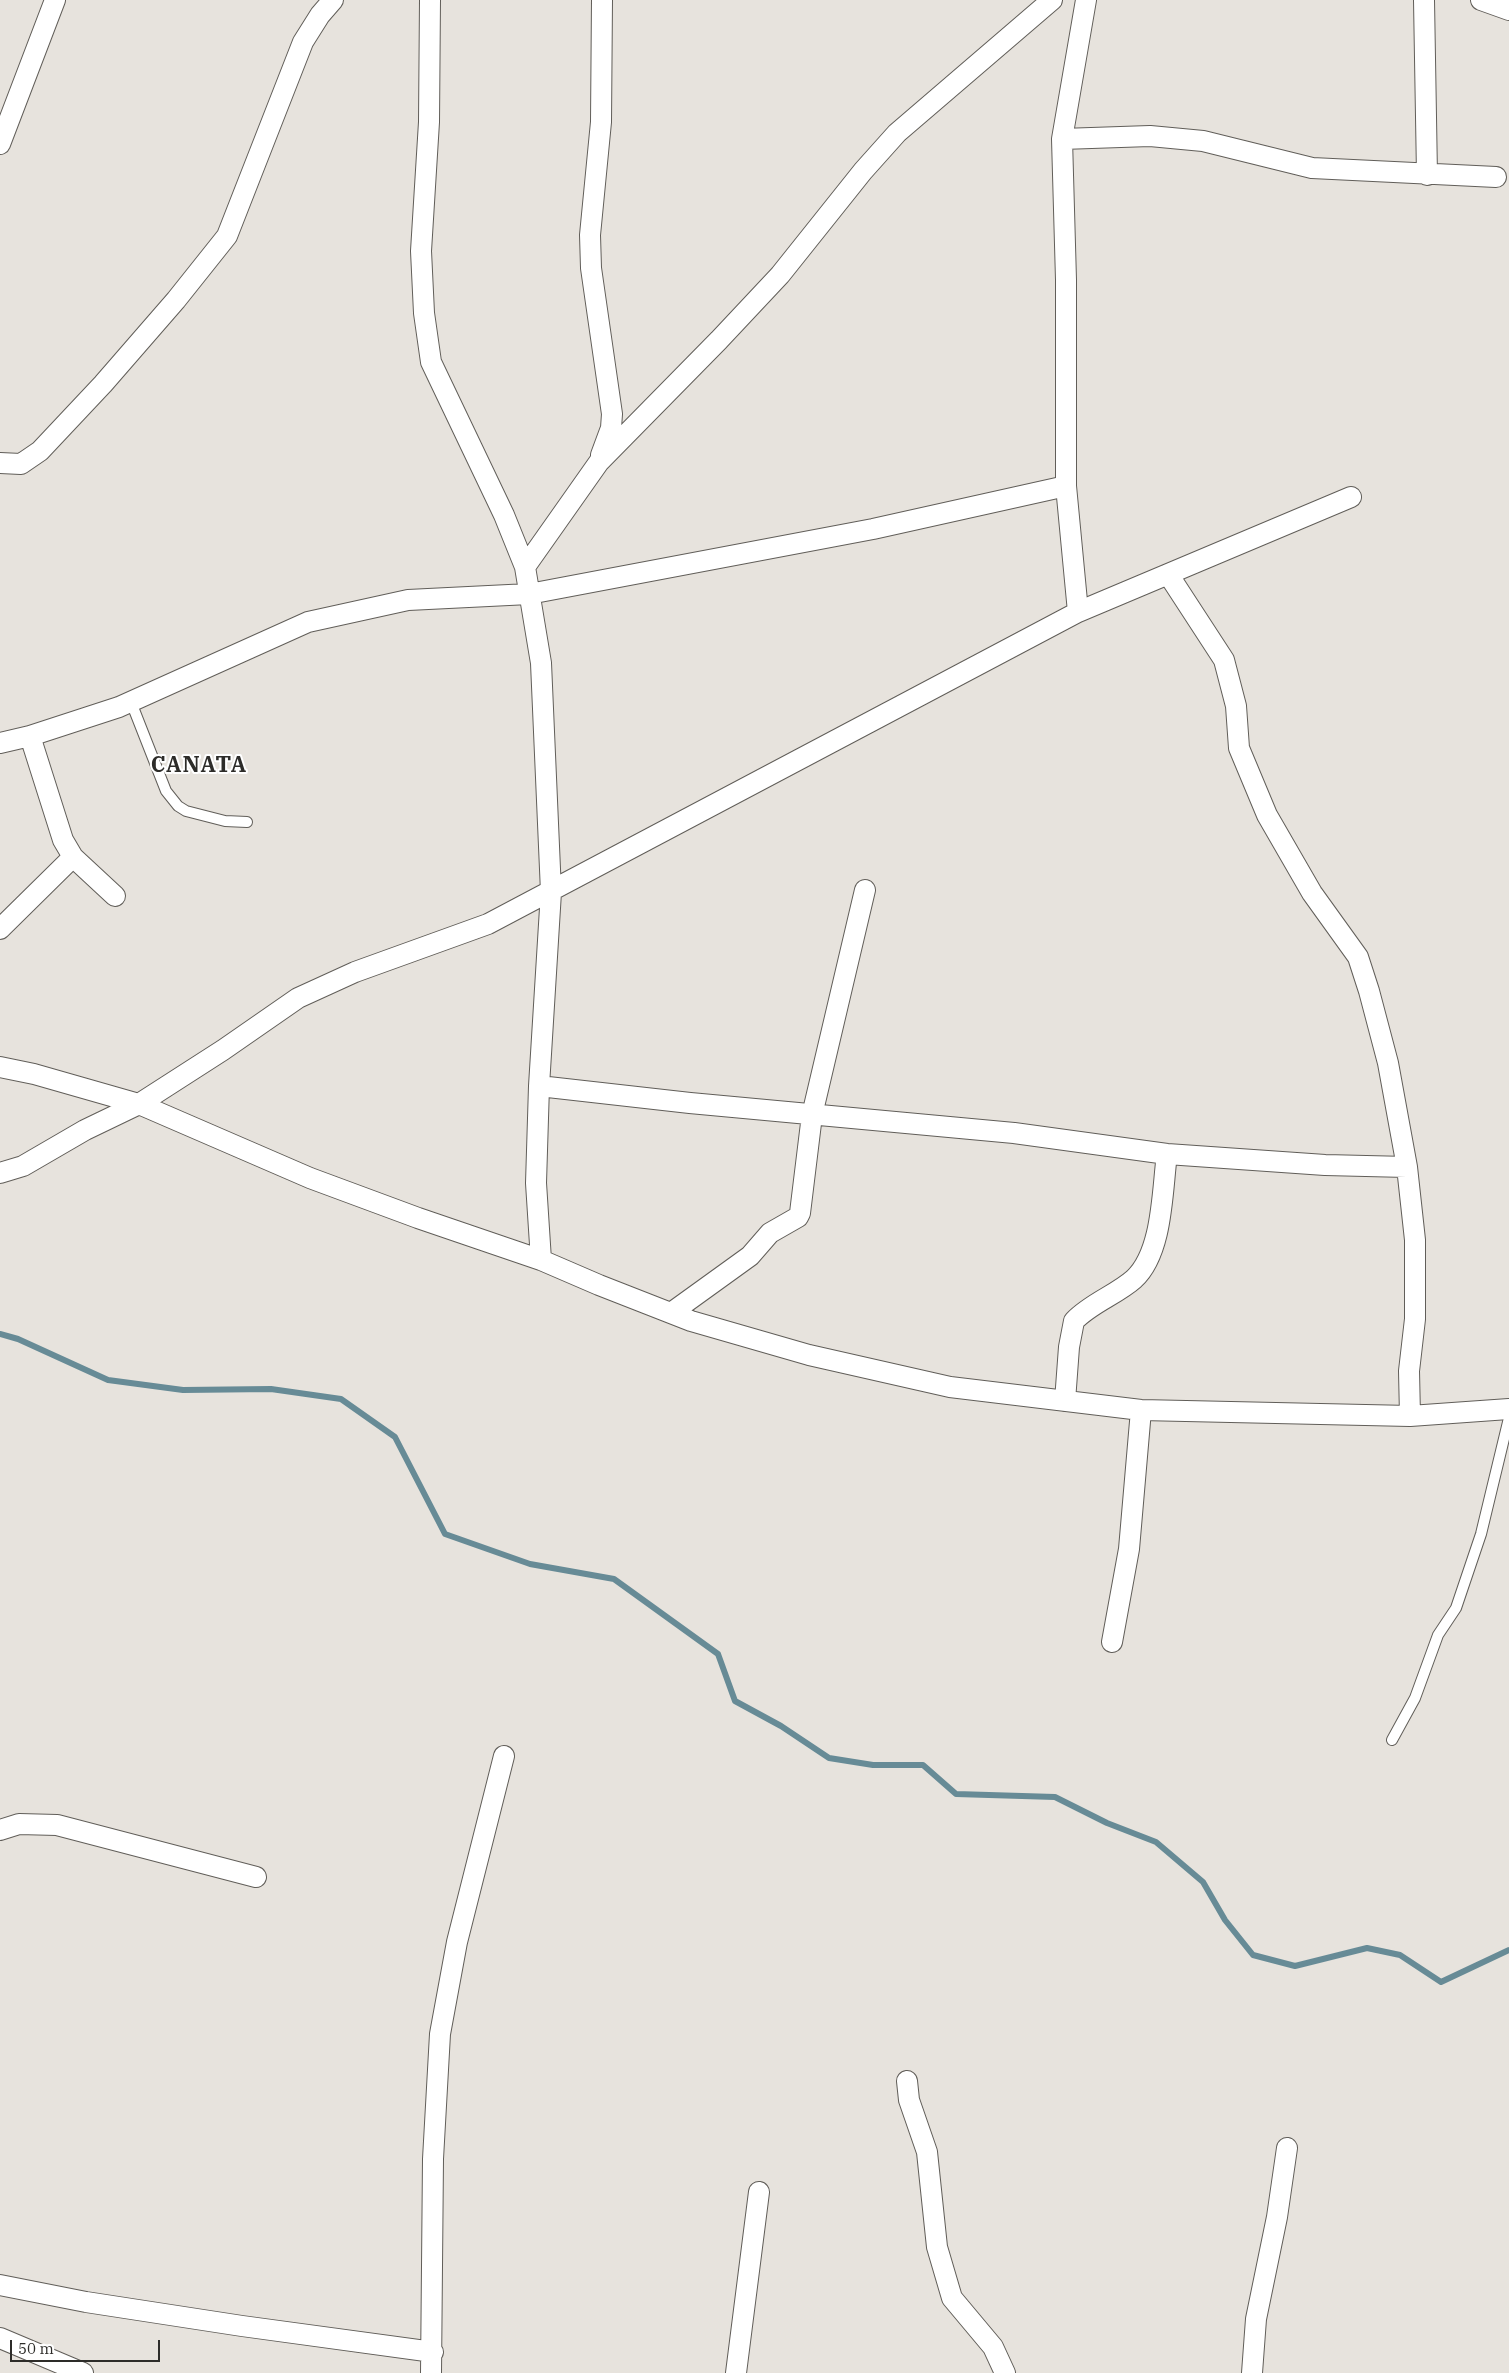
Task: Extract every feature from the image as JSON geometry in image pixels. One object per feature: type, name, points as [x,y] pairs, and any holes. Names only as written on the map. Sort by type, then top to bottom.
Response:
[{"type":"street","points":[[0,144],[55,0]]},
{"type":"street","points":[[0,462],[21,464],[40,451],[103,384],[176,300],[227,236],[303,42],[320,15],[333,0]]},
{"type":"street","points":[[430,0],[429,122],[422,251],[424,312],[431,362],[504,515],[525,568],[541,663],[551,892],[539,1086],[536,1183],[541,1260]]},
{"type":"street","points":[[599,462],[611,428],[612,414],[591,268],[590,235],[601,122],[602,0]]},
{"type":"street","points":[[525,568],[599,462],[780,275],[863,171],[897,133],[1052,0]]},
{"type":"street","points":[[1078,612],[1066,486],[1066,280],[1062,139],[1086,0]]},
{"type":"street","points":[[1424,0],[1426,175]]},
{"type":"street","points":[[1481,0],[1509,10]]},
{"type":"street","points":[[1062,139],[1150,136],[1202,141],[1312,168],[1496,177]]},
{"type":"street","points":[[0,743],[30,736],[131,702],[308,622],[408,600],[529,594],[873,529],[1066,486]]},
{"type":"street","points":[[0,1173],[22,1166],[85,1130],[139,1104],[223,1050],[298,998],[355,972],[488,924],[1078,612],[1351,497]]},
{"type":"street","points":[[1168,574],[1224,660],[1236,706],[1239,748],[1266,815],[1312,894],[1358,957],[1369,991],[1388,1063],[1407,1166],[1415,1240],[1416,1292],[1414,1343],[1409,1371],[1410,1416]]},
{"type":"street","points":[[30,736],[62,840],[73,857],[115,896]]},
{"type":"street","points":[[0,929],[73,857]]},
{"type":"street","points":[[671,1313],[750,1256],[772,1231],[798,1218],[812,1115],[865,890]]},
{"type":"street","points":[[0,1067],[34,1074],[139,1104],[310,1178],[418,1218],[541,1260],[691,1321],[809,1355],[950,1387],[1141,1410],[1410,1416],[1509,1409]]},
{"type":"street","points":[[539,1086],[812,1115],[1014,1133],[1167,1154],[1325,1165],[1407,1166]]},
{"type":"street","points":[[1065,1401],[1069,1347],[1074,1322],[1134,1279],[1150,1258],[1156,1233],[1167,1154]]},
{"type":"street","points":[[1112,1642],[1129,1550],[1141,1410]]},
{"type":"street","points":[[431,2373],[433,2352],[433,2159],[440,2034],[457,1942],[504,1756]]},
{"type":"street","points":[[0,1830],[19,1824],[57,1825],[256,1877]]},
{"type":"street","points":[[907,2081],[910,2100],[927,2152],[937,2247],[952,2298],[993,2347],[1005,2373]]},
{"type":"street","points":[[1252,2373],[1256,2319],[1277,2217],[1287,2148]]},
{"type":"street","points":[[736,2373],[759,2192]]},
{"type":"street","points":[[0,2285],[86,2302],[433,2352]]},
{"type":"street","points":[[0,2338],[83,2373]]},
{"type":"lane","points":[[131,702],[166,791],[178,806],[186,811],[225,821],[247,822]]},
{"type":"lane","points":[[1392,1740],[1415,1698],[1438,1635],[1456,1608],[1481,1534],[1509,1418]]},
{"type":"waterway","points":[[0,1334],[18,1339],[108,1380],[183,1390],[271,1389],[341,1399],[395,1437],[445,1534],[530,1564],[614,1579],[718,1654],[735,1701],[781,1726],[829,1758],[873,1765],[923,1765],[956,1794],[1055,1797],[1107,1823],[1156,1842],[1203,1882],[1225,1920],[1253,1955],[1295,1966],[1367,1948],[1400,1955],[1441,1982],[1509,1950]]},
{"type":"district","name":"CANATA","points":[[199,766]]}]
